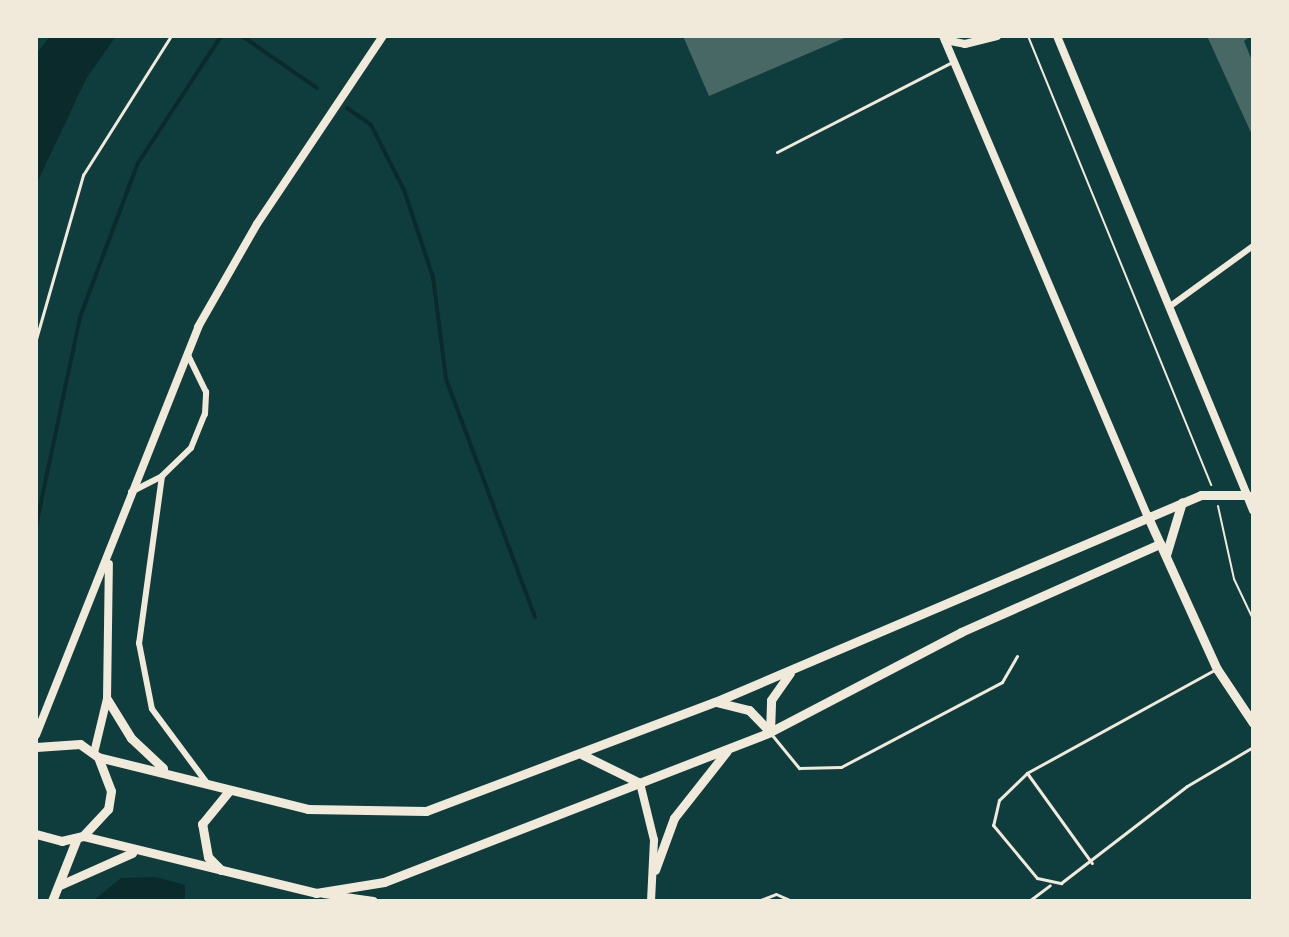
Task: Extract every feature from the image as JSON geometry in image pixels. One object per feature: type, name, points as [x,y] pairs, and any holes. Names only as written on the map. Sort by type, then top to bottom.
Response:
[{"type":"main road","points":[[36,735],[86,621],[113,535],[186,352],[257,224],[383,36]]},
{"type":"main road","points":[[944,38],[965,44],[997,36]]},
{"type":"main road","points":[[1057,36],[1253,510]]},
{"type":"main road","points":[[944,38],[1160,544],[1217,669],[1253,723]]},
{"type":"main road","points":[[36,747],[63,740],[96,755],[165,770],[229,791],[308,809],[402,813],[458,804],[715,702],[1147,515],[1215,493],[1247,495]]},
{"type":"main road","points":[[1166,557],[1182,502]]},
{"type":"main road","points":[[52,901],[80,837],[103,817],[111,791],[96,755],[107,699],[104,613],[113,535]]},
{"type":"main road","points":[[316,893],[427,869],[729,749],[770,732],[961,632],[1160,544]]},
{"type":"main road","points":[[770,732],[771,700],[795,668]]},
{"type":"main road","points":[[107,699],[131,738],[165,770]]},
{"type":"main road","points":[[715,702],[749,710],[770,732]]},
{"type":"main road","points":[[655,870],[681,806],[729,749]]},
{"type":"main road","points":[[583,755],[640,783],[651,813],[655,870],[651,901]]},
{"type":"main road","points":[[221,870],[208,857],[202,824],[229,791]]},
{"type":"main road","points":[[36,834],[80,837],[132,853],[316,893],[374,901]]},
{"type":"main road","points":[[60,885],[132,853]]},
{"type":"street","points":[[1169,307],[1253,246]]},
{"type":"street","points":[[131,492],[162,476],[191,448],[205,414],[206,392],[186,352]]},
{"type":"street","points":[[162,476],[139,643],[152,709],[207,783]]},
{"type":"lane","points":[[36,339],[83,175],[171,36]]},
{"type":"lane","points":[[777,152],[954,61]]},
{"type":"lane","points":[[770,732],[799,768],[841,767],[1002,682],[1017,656]]},
{"type":"lane","points":[[1050,885],[993,825],[999,800],[1027,773],[1217,669]]},
{"type":"lane","points":[[1029,901],[1050,885],[1092,863],[1187,786],[1253,747]]},
{"type":"lane","points":[[1027,773],[1092,863]]},
{"type":"lane","points":[[316,893],[337,901]]},
{"type":"lane","points":[[758,901],[776,894],[792,901]]},
{"type":"path","points":[[1028,36],[1215,493],[1234,579],[1253,619]]},
{"type":"water","points":[[50,36],[116,36],[86,79],[36,185],[36,54]]},
{"type":"water","points":[[156,877],[185,885],[185,901],[93,901],[121,878]]},
{"type":"building","points":[[683,36],[849,36],[709,96]]},
{"type":"building","points":[[1207,36],[1251,36],[1244,41],[1253,63],[1253,137]]},
{"type":"waterway","points":[[36,526],[80,317],[138,163],[221,36]]},
{"type":"waterway","points":[[242,36],[317,88]]},
{"type":"waterway","points":[[347,108],[371,125],[404,190],[433,277],[446,379],[535,617]]}]
